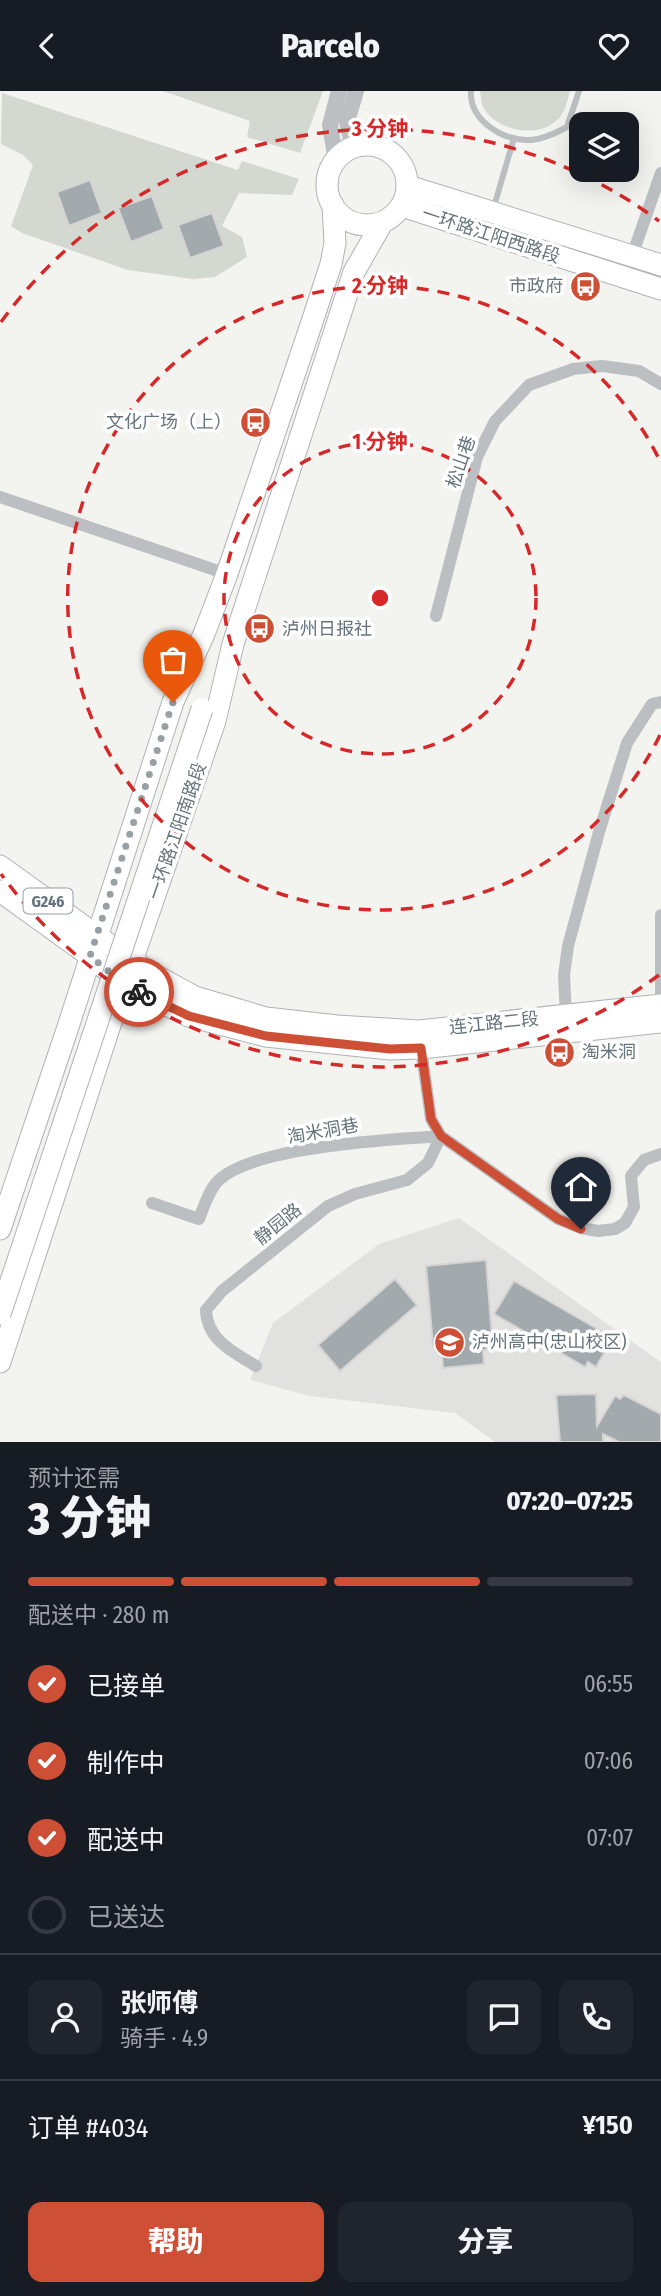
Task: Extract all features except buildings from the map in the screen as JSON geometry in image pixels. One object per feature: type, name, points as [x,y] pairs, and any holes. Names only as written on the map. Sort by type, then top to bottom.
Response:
[{"type":"main road","points":[[0,1229],[173,702],[204,634],[227,574],[331,264],[334,243],[333,205],[327,187],[331,169],[344,154],[375,146],[394,156],[406,175],[408,185],[402,207],[382,223],[371,225],[349,221],[333,205]]},
{"type":"main road","name":"一环路江阳西路段","points":[[408,185],[661,265]]},
{"type":"main road","name":"一环路江阳西路段","points":[[402,207],[661,289]]},
{"type":"main road","name":"一环路江阳南路段","points":[[0,1361],[124,984],[215,721],[233,643],[354,272],[382,223]]},
{"type":"main road","points":[[0,1314],[195,706],[204,634]]},
{"type":"main road","points":[[0,1276],[195,706],[233,643]]},
{"type":"main road","name":"G246","points":[[0,866],[98,934]]},
{"type":"main road","points":[[111,890],[115,898],[127,907],[145,905],[154,898]]},
{"type":"main road","name":"G246","points":[[0,891],[90,956]]},
{"type":"main road","name":"连江路二段","points":[[98,934],[132,961],[195,997],[266,1019],[419,1031],[661,1006]]},
{"type":"main road","name":"连江路二段","points":[[90,956],[124,984],[189,1016],[266,1036],[390,1049],[421,1048],[661,1023]]},
{"type":"main road","points":[[60,1052],[72,1042],[80,1041],[93,1048],[99,1062]]},
{"type":"street","points":[[339,91],[330,125],[344,154]]},
{"type":"street","points":[[344,154],[347,121],[356,91]]},
{"type":"street","points":[[632,256],[661,173]]},
{"type":"street","name":"松山巷","points":[[436,616],[477,457],[495,421],[529,385],[573,369],[601,366],[639,371],[661,384]]},
{"type":"street","points":[[0,496],[227,574]]},
{"type":"street","points":[[566,1016],[564,975],[568,946],[599,832],[627,743],[652,704],[661,702]]},
{"type":"street","points":[[661,915],[661,1006]]},
{"type":"street","points":[[421,1048],[431,1119],[441,1136],[558,1219],[581,1229],[598,1231],[614,1229],[625,1223],[634,1207],[631,1176],[644,1160],[661,1154]]},
{"type":"street","name":"淘米洞巷","points":[[152,1203],[199,1219],[219,1180],[249,1163],[368,1141],[441,1136]]},
{"type":"street","name":"静园路","points":[[256,1366],[224,1346],[206,1325],[206,1310],[222,1290],[328,1206],[355,1194],[407,1180],[428,1163],[441,1136]]},
{"type":"lane","points":[[471,91],[473,109],[487,126],[528,141],[555,134],[567,127],[579,91]]},
{"type":"lane","points":[[493,212],[514,138]]},
{"type":"shaded area","points":[[163,91],[323,91],[300,153],[247,137],[250,121]]},
{"type":"shaded area","points":[[480,91],[570,91],[564,111],[556,121],[548,127],[528,131],[506,126],[489,115],[483,107]]},
{"type":"shaded area","points":[[2,93],[238,170],[242,161],[299,179],[292,195],[239,193],[222,226],[242,237],[247,257],[215,277],[193,279],[128,270],[22,233],[11,226],[33,165],[23,155],[1,144]]},
{"type":"shaded area","name":"泸州高中(忠山校区)","points":[[459,1218],[661,1362],[661,1442],[495,1442],[455,1413],[310,1396],[250,1380],[273,1323],[379,1244]]},
{"type":"way so far","points":[[139,992],[124,984],[90,956],[173,702]]},
{"type":"place","name":"市政府","points":[[586,286]]},
{"type":"place","name":"文化广场（上）","points":[[255,422]]},
{"type":"place","name":"泸州日报社","points":[[259,629]]},
{"type":"place","name":"淘米洞","points":[[559,1052]]},
{"type":"place","name":"泸州高中(忠山校区)","points":[[449,1342]]},
{"type":"route","points":[[139,992],[189,1016],[266,1036],[390,1049],[421,1048],[431,1119],[441,1136],[558,1219],[581,1229]]}]
